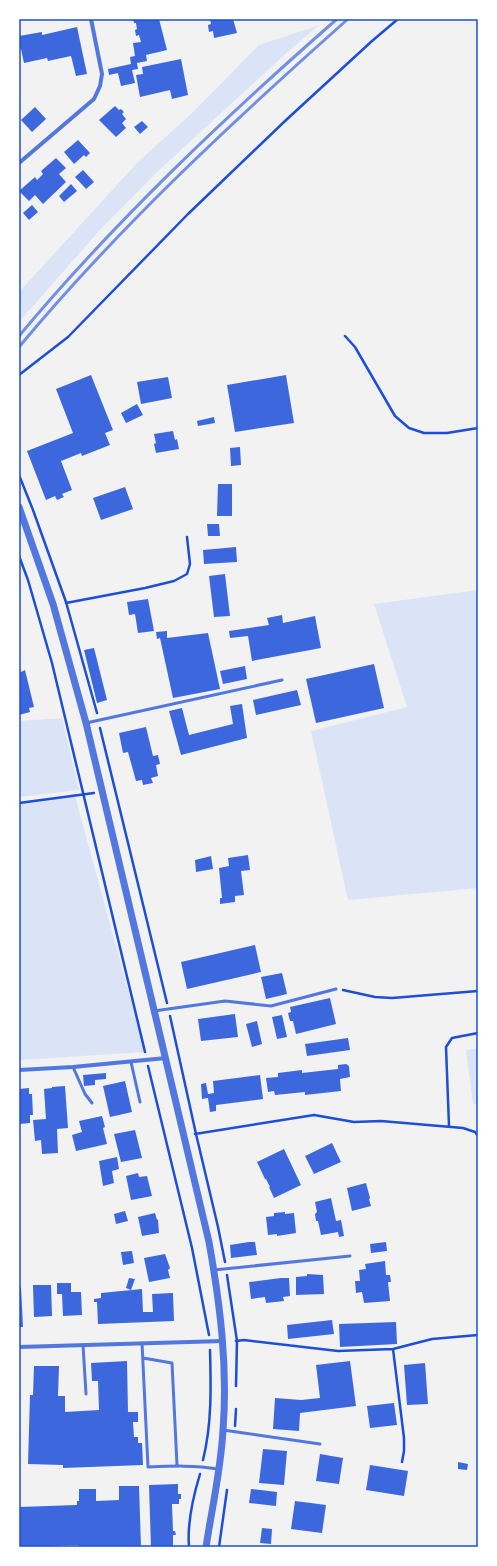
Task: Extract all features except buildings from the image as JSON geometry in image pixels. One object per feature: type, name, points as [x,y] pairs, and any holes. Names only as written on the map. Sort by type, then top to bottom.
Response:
[{"type":"street","points":[[19,163],[94,99],[100,86],[102,74],[91,19]]},
{"type":"street","points":[[19,507],[53,604],[86,723],[209,1242],[223,1341],[225,1386],[219,1469],[206,1547]]},
{"type":"street","points":[[19,1070],[73,1067],[166,1058]]},
{"type":"street","points":[[19,1348],[223,1341]]},
{"type":"lane","points":[[86,723],[282,680]]},
{"type":"lane","points":[[154,1012],[225,1001],[271,1006],[336,989]]},
{"type":"lane","points":[[131,1062],[140,1102]]},
{"type":"lane","points":[[73,1067],[85,1094],[92,1103]]},
{"type":"lane","points":[[214,1270],[350,1256]]},
{"type":"lane","points":[[142,1343],[148,1467],[177,1465],[202,1466],[219,1469]]},
{"type":"lane","points":[[83,1345],[86,1394]]},
{"type":"lane","points":[[143,1358],[172,1363],[177,1465]]},
{"type":"lane","points":[[223,1430],[320,1444]]},
{"type":"path","points":[[19,375],[68,337],[188,214],[372,41],[398,19]]},
{"type":"path","points":[[345,336],[355,347],[395,416],[409,428],[424,433],[447,433],[478,428]]},
{"type":"path","points":[[53,604],[145,588],[174,581],[187,574],[190,564],[187,537]]},
{"type":"path","points":[[19,556],[28,580],[52,663],[82,795],[192,1248],[210,1341],[211,1383],[207,1443],[194,1494],[189,1547]]},
{"type":"path","points":[[19,803],[103,792]]},
{"type":"path","points":[[336,989],[375,997],[392,998],[478,991]]},
{"type":"path","points":[[449,1126],[446,1047],[452,1038],[478,1033]]},
{"type":"path","points":[[184,1136],[205,1131],[314,1115],[354,1122],[381,1121],[449,1126],[475,1132],[478,1136]]},
{"type":"path","points":[[223,1341],[244,1340],[338,1351],[393,1348],[432,1340],[478,1335]]},
{"type":"path","points":[[393,1348],[404,1438],[402,1462]]},
{"type":"shaded area","points":[[319,25],[157,172],[99,231],[19,322],[19,292],[138,162],[192,113],[259,45]]},
{"type":"shaded area","points":[[478,590],[478,888],[348,900],[311,731],[407,707],[374,604]]},
{"type":"shaded area","points":[[62,718],[79,790],[19,797],[19,721]]},
{"type":"shaded area","points":[[75,796],[145,1052],[19,1060],[19,803]]},
{"type":"shaded area","points":[[478,1048],[478,1105],[473,1104],[466,1050]]},
{"type":"railway","points":[[19,336],[93,252],[172,171],[212,132],[337,19]]},
{"type":"railway","points":[[19,347],[96,260],[177,177],[348,19]]}]
